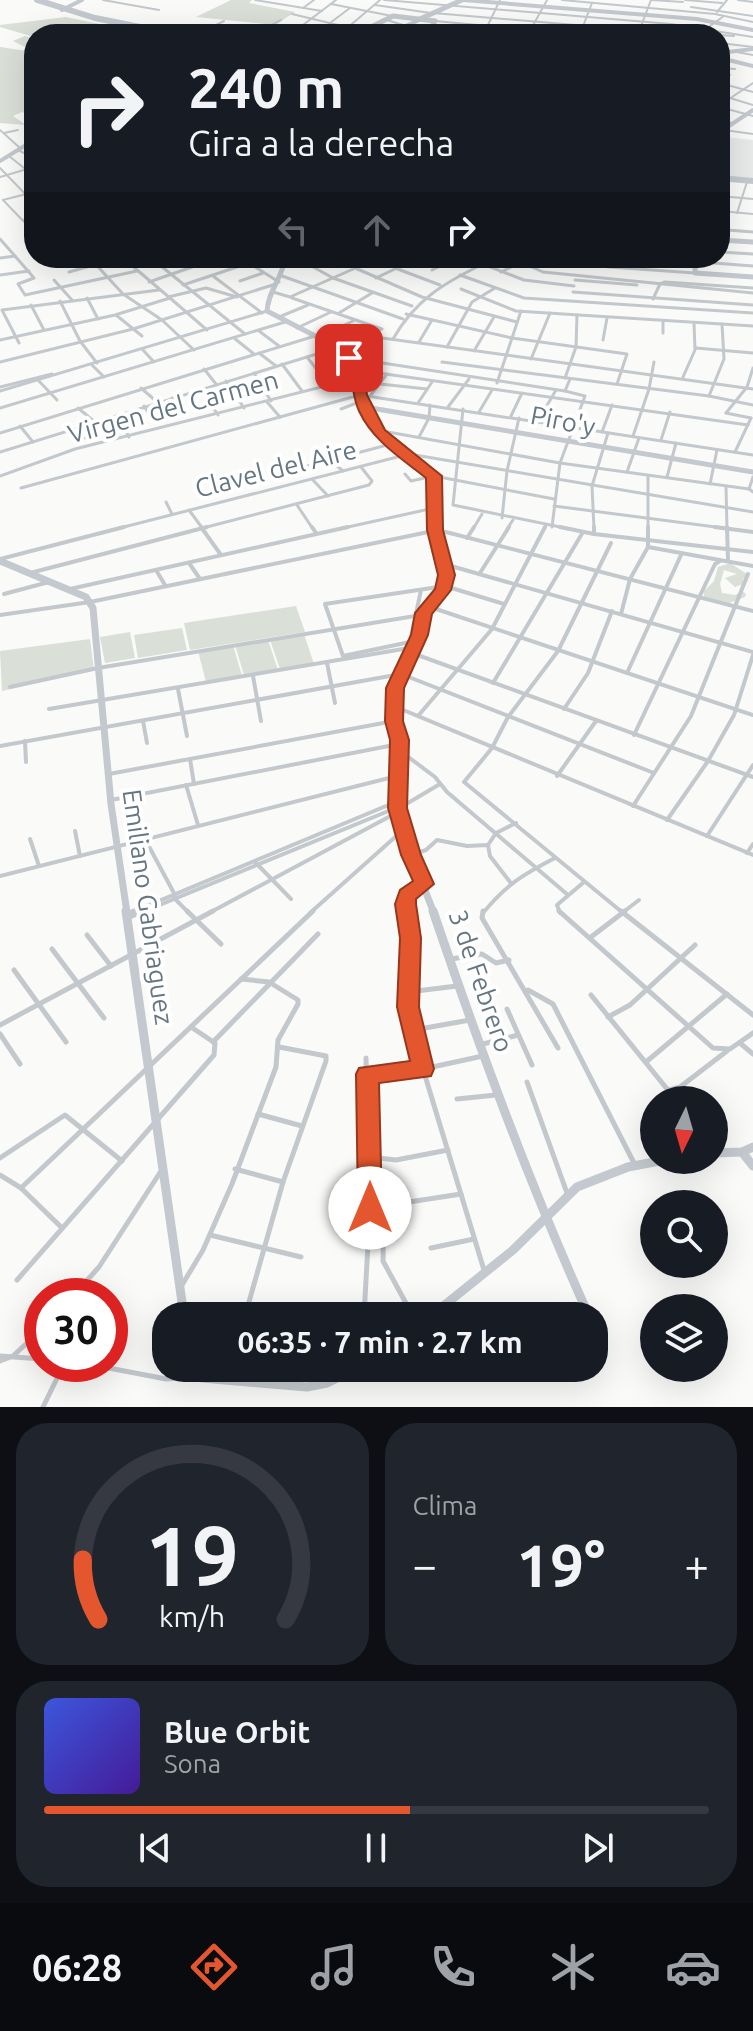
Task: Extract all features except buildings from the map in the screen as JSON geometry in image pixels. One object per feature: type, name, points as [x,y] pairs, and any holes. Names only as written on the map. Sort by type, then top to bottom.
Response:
[{"type":"highway","points":[[35,0],[120,24]]},
{"type":"highway","points":[[35,0],[124,24]]},
{"type":"highway","points":[[730,179],[751,182]]},
{"type":"main road","points":[[63,10],[82,0]]},
{"type":"main road","points":[[410,24],[461,0],[645,14],[726,24]]},
{"type":"main road","points":[[378,24],[393,16],[435,21],[433,24]]},
{"type":"main road","points":[[730,25],[753,30]]},
{"type":"main road","points":[[730,52],[753,50]]},
{"type":"main road","points":[[730,60],[753,66]]},
{"type":"main road","points":[[732,123],[752,110]]},
{"type":"main road","points":[[4,157],[24,146]]},
{"type":"main road","points":[[730,241],[753,242]]},
{"type":"main road","points":[[283,268],[264,312],[317,336],[349,358],[357,370],[362,401],[377,430],[434,476],[435,530],[447,575],[445,586]]},
{"type":"main road","points":[[695,268],[695,273],[753,277]]},
{"type":"main road","name":"Piro'y","points":[[362,401],[429,418],[753,475]]},
{"type":"main road","points":[[0,560],[90,602]]},
{"type":"main road","name":"3 de Febrero","points":[[445,586],[427,607],[413,650],[395,688],[394,721],[400,775],[398,806],[411,855],[451,959],[496,1095],[545,1219],[583,1302]]},
{"type":"main road","name":"Emiliano Gabriaguez","points":[[90,602],[110,800],[182,1302]]},
{"type":"main road","points":[[728,1152],[742,1152],[753,1147]]},
{"type":"main road","points":[[742,1152],[753,1166]]},
{"type":"main road","points":[[447,1302],[513,1250],[568,1194],[591,1180],[640,1164]]},
{"type":"main road","points":[[256,1382],[319,1386],[327,1382]]},
{"type":"street","points":[[255,0],[322,11]]},
{"type":"street","points":[[285,5],[292,0]]},
{"type":"street","points":[[303,8],[314,0]]},
{"type":"street","points":[[304,24],[336,0]]},
{"type":"street","points":[[353,24],[382,0],[669,24]]},
{"type":"street","points":[[537,22],[547,0]]},
{"type":"street","points":[[562,0],[753,16]]},
{"type":"street","points":[[627,5],[630,0]]},
{"type":"street","points":[[642,22],[651,0],[722,3]]},
{"type":"street","points":[[717,12],[727,0]]},
{"type":"street","points":[[738,0],[753,2]]},
{"type":"street","points":[[584,24],[589,1]]},
{"type":"street","points":[[105,2],[159,10]]},
{"type":"street","points":[[413,10],[418,2]]},
{"type":"street","points":[[488,24],[500,2]]},
{"type":"street","points":[[331,4],[393,16]]},
{"type":"street","points":[[375,5],[430,14],[560,24]]},
{"type":"street","points":[[691,7],[753,22]]},
{"type":"street","points":[[292,14],[330,23],[350,8]]},
{"type":"street","points":[[455,23],[458,16]]},
{"type":"street","points":[[713,24],[724,16]]},
{"type":"street","points":[[275,24],[281,20]]},
{"type":"street","points":[[387,20],[400,24]]},
{"type":"street","points":[[218,24],[224,21]]},
{"type":"street","points":[[435,21],[466,24]]},
{"type":"street","points":[[730,33],[753,37]]},
{"type":"street","points":[[730,35],[747,36]]},
{"type":"street","points":[[730,45],[753,50]]},
{"type":"street","points":[[730,69],[735,69]]},
{"type":"street","points":[[730,98],[753,83]]},
{"type":"street","points":[[730,86],[753,92]]},
{"type":"street","points":[[730,98],[746,102],[752,110]]},
{"type":"street","points":[[730,107],[752,110]]},
{"type":"street","points":[[2,132],[18,130]]},
{"type":"street","points":[[2,132],[24,152]]},
{"type":"street","points":[[730,132],[753,134]]},
{"type":"street","points":[[4,157],[24,168]]},
{"type":"street","points":[[0,168],[24,193]]},
{"type":"street","points":[[0,177],[24,171]]},
{"type":"street","points":[[737,213],[751,182]]},
{"type":"street","points":[[23,220],[3,200],[24,195]]},
{"type":"street","points":[[730,197],[753,199]]},
{"type":"street","points":[[730,212],[753,214]]},
{"type":"street","points":[[730,230],[753,232]]},
{"type":"street","points":[[736,241],[738,231]]},
{"type":"street","points":[[0,239],[2,245],[24,266]]},
{"type":"street","points":[[730,253],[753,254]]},
{"type":"street","points":[[0,258],[15,256]]},
{"type":"street","points":[[730,264],[753,266]]},
{"type":"street","points":[[26,268],[34,279],[17,285],[22,294],[137,271]]},
{"type":"street","points":[[69,272],[85,268]]},
{"type":"street","points":[[100,268],[123,294],[162,320],[194,350]]},
{"type":"street","points":[[133,268],[207,330]]},
{"type":"street","points":[[162,268],[213,305],[245,334]]},
{"type":"street","points":[[149,282],[190,268]]},
{"type":"street","points":[[183,286],[234,268]]},
{"type":"street","points":[[256,268],[280,281],[311,288],[403,319]]},
{"type":"street","points":[[315,268],[333,278],[412,306]]},
{"type":"street","points":[[376,278],[396,268]]},
{"type":"street","points":[[400,268],[440,285]]},
{"type":"street","points":[[408,273],[416,268]]},
{"type":"street","points":[[419,277],[436,268]]},
{"type":"street","points":[[393,339],[406,314],[424,295],[475,268]]},
{"type":"street","points":[[492,268],[524,280],[574,286]]},
{"type":"street","points":[[501,272],[509,268]]},
{"type":"street","points":[[532,268],[575,277],[753,291]]},
{"type":"street","points":[[583,275],[591,268]]},
{"type":"street","points":[[601,268],[605,270],[606,277]]},
{"type":"street","points":[[632,268],[695,273]]},
{"type":"street","points":[[290,297],[354,269],[467,310],[517,322]]},
{"type":"street","points":[[0,275],[29,271]]},
{"type":"street","points":[[240,281],[263,273]]},
{"type":"street","points":[[212,275],[264,312]]},
{"type":"street","points":[[427,280],[436,275]]},
{"type":"street","points":[[460,275],[539,299],[753,313]]},
{"type":"street","points":[[726,275],[726,287]]},
{"type":"street","points":[[575,277],[606,277],[637,285]]},
{"type":"street","points":[[572,302],[575,277]]},
{"type":"street","points":[[54,280],[72,300]]},
{"type":"street","points":[[0,362],[133,329],[239,297],[280,281]]},
{"type":"street","points":[[612,296],[614,281]]},
{"type":"street","points":[[662,283],[753,291]]},
{"type":"street","points":[[653,299],[662,283]]},
{"type":"street","points":[[0,340],[115,315],[208,288],[239,297]]},
{"type":"street","points":[[447,347],[467,310],[495,288]]},
{"type":"street","points":[[461,289],[521,311],[753,326]]},
{"type":"street","points":[[19,343],[2,310],[159,290]]},
{"type":"street","points":[[0,452],[338,349],[382,329],[273,292]]},
{"type":"street","points":[[573,292],[753,305]]},
{"type":"street","points":[[297,328],[357,304],[372,293]]},
{"type":"street","points":[[87,298],[98,319]]},
{"type":"street","points":[[537,312],[539,299]]},
{"type":"street","points":[[60,301],[80,341],[104,377]]},
{"type":"street","points":[[585,316],[588,303]]},
{"type":"street","points":[[277,318],[310,304]]},
{"type":"street","points":[[31,305],[44,330]]},
{"type":"street","points":[[687,323],[689,310]]},
{"type":"street","points":[[479,412],[498,383],[504,356],[521,311]]},
{"type":"street","points":[[0,389],[143,350],[264,312]]},
{"type":"street","points":[[530,359],[550,313]]},
{"type":"street","points":[[406,314],[512,338],[627,354],[617,384]]},
{"type":"street","points":[[115,315],[142,336]]},
{"type":"street","points":[[565,391],[576,347],[577,315]]},
{"type":"street","points":[[474,351],[494,317]]},
{"type":"street","points":[[603,340],[607,318]]},
{"type":"street","points":[[0,321],[6,319]]},
{"type":"street","points":[[0,433],[317,336],[355,320]]},
{"type":"street","points":[[419,342],[432,320]]},
{"type":"street","points":[[0,408],[285,322]]},
{"type":"street","points":[[663,322],[663,333]]},
{"type":"street","points":[[682,378],[695,348],[694,323]]},
{"type":"street","points":[[709,396],[725,351],[722,324]]},
{"type":"street","points":[[258,330],[279,346]]},
{"type":"street","points":[[368,336],[750,388]]},
{"type":"street","points":[[234,338],[279,365],[303,392]]},
{"type":"street","points":[[695,348],[753,353]]},
{"type":"street","points":[[143,350],[154,362]]},
{"type":"street","points":[[307,357],[329,385]]},
{"type":"street","points":[[349,358],[469,379],[584,394],[565,442],[549,527],[513,584],[492,629],[418,716]]},
{"type":"street","points":[[442,362],[709,396],[753,405]]},
{"type":"street","points":[[633,437],[649,389],[654,362]]},
{"type":"street","points":[[735,452],[752,418],[726,413],[750,388],[753,368]]},
{"type":"street","points":[[204,369],[216,384]]},
{"type":"street","points":[[357,370],[748,425]]},
{"type":"street","points":[[254,373],[280,417]]},
{"type":"street","points":[[0,389],[43,375],[57,374]]},
{"type":"street","points":[[341,409],[370,396],[387,374]]},
{"type":"street","name":"Virgen del Carmen","points":[[0,476],[75,449],[357,378]]},
{"type":"street","points":[[448,407],[469,379]]},
{"type":"street","points":[[38,380],[57,400]]},
{"type":"street","points":[[226,381],[244,408]]},
{"type":"street","points":[[418,403],[433,381]]},
{"type":"street","points":[[380,384],[427,389]]},
{"type":"street","points":[[141,388],[157,402]]},
{"type":"street","points":[[201,389],[218,415]]},
{"type":"street","points":[[538,421],[556,390]]},
{"type":"street","points":[[511,417],[522,393]]},
{"type":"street","points":[[370,396],[753,455]]},
{"type":"street","points":[[172,398],[182,410]]},
{"type":"street","points":[[21,488],[280,417],[362,401]]},
{"type":"street","points":[[419,437],[429,418],[430,405]]},
{"type":"street","points":[[602,432],[612,405]]},
{"type":"street","points":[[144,406],[151,417]]},
{"type":"street","points":[[78,408],[95,422]]},
{"type":"street","points":[[463,409],[453,505],[549,527],[753,552]]},
{"type":"street","points":[[660,441],[670,412]]},
{"type":"street","points":[[117,415],[129,437]]},
{"type":"street","points":[[502,518],[507,471],[519,418]]},
{"type":"street","points":[[20,426],[33,442]]},
{"type":"street","points":[[89,427],[95,436]]},
{"type":"street","points":[[85,438],[89,427]]},
{"type":"street","points":[[377,430],[560,463],[751,491],[753,475]]},
{"type":"street","points":[[594,534],[592,486],[608,433]]},
{"type":"street","points":[[627,472],[639,438]]},
{"type":"street","points":[[667,477],[676,443]]},
{"type":"street","points":[[285,472],[391,444]]},
{"type":"street","points":[[710,484],[717,450]]},
{"type":"street","name":"Clavel del Aire","points":[[0,560],[405,454],[753,512]]},
{"type":"street","points":[[330,460],[343,471]]},
{"type":"street","points":[[30,574],[371,484],[361,467]]},
{"type":"street","points":[[405,474],[411,481],[434,476],[554,499]]},
{"type":"street","points":[[621,614],[630,579],[648,547],[648,476]]},
{"type":"street","points":[[312,479],[328,496]]},
{"type":"street","points":[[726,487],[728,561]]},
{"type":"street","points":[[166,502],[172,514]]},
{"type":"street","points":[[296,504],[316,533]]},
{"type":"street","points":[[554,506],[753,532]]},
{"type":"street","points":[[68,590],[434,508]]},
{"type":"street","points":[[189,510],[221,555]]},
{"type":"street","points":[[467,538],[482,514]]},
{"type":"street","points":[[480,573],[513,520]]},
{"type":"street","points":[[0,615],[90,602],[435,530],[753,611]]},
{"type":"street","points":[[493,683],[523,639],[546,592],[583,532]]},
{"type":"street","points":[[611,543],[558,651],[527,696],[508,717],[492,748],[464,782],[584,882],[753,1015]]},
{"type":"street","points":[[648,547],[753,566]]},
{"type":"street","points":[[626,673],[681,555]]},
{"type":"street","points":[[634,735],[661,685],[698,597],[715,564],[720,561]]},
{"type":"street","points":[[189,563],[200,579]]},
{"type":"street","points":[[443,564],[753,653],[734,715],[708,761],[667,820]]},
{"type":"street","points":[[156,570],[165,586]]},
{"type":"street","points":[[633,806],[672,748],[699,697],[748,574]]},
{"type":"street","points":[[4,594],[49,582]]},
{"type":"street","points":[[421,590],[410,642],[343,656],[325,604],[445,586],[504,604]]},
{"type":"street","points":[[427,607],[753,715]]},
{"type":"street","points":[[564,709],[593,663],[612,611]]},
{"type":"street","points":[[10,687],[98,668],[415,616]]},
{"type":"street","points":[[49,709],[413,650],[527,696],[753,777]]},
{"type":"street","points":[[327,663],[335,703]]},
{"type":"street","points":[[0,746],[401,674],[654,773]]},
{"type":"street","points":[[253,676],[261,721]]},
{"type":"street","points":[[178,689],[187,736]]},
{"type":"street","points":[[394,706],[750,854],[753,844]]},
{"type":"street","points":[[143,721],[147,743]]},
{"type":"street","points":[[108,774],[394,721]]},
{"type":"street","points":[[557,776],[596,721]]},
{"type":"street","points":[[25,741],[26,762]]},
{"type":"street","points":[[110,800],[399,747],[568,895]]},
{"type":"street","points":[[190,759],[194,784]]},
{"type":"street","points":[[706,837],[753,765]]},
{"type":"street","points":[[0,876],[400,775]]},
{"type":"street","points":[[0,1025],[273,881],[440,784]]},
{"type":"street","points":[[186,785],[198,826]]},
{"type":"street","points":[[127,916],[398,806]]},
{"type":"street","points":[[510,882],[487,852],[496,833],[516,823]]},
{"type":"street","points":[[21,1188],[403,830]]},
{"type":"street","points":[[75,831],[80,856]]},
{"type":"street","points":[[30,839],[39,866]]},
{"type":"street","points":[[145,839],[174,897],[221,944]]},
{"type":"street","points":[[411,855],[426,850],[437,840],[467,846],[488,845]]},
{"type":"street","points":[[555,858],[510,882],[505,892],[482,914],[558,1048]]},
{"type":"street","points":[[256,863],[291,899]]},
{"type":"street","points":[[584,882],[578,890],[562,898],[557,910],[713,1048],[729,1050]]},
{"type":"street","points":[[424,884],[405,899],[410,938],[408,1007],[423,1069],[484,1270]]},
{"type":"street","points":[[591,937],[621,910],[639,900]]},
{"type":"street","points":[[213,1042],[318,934]]},
{"type":"street","points":[[87,935],[111,966]]},
{"type":"street","points":[[608,1017],[630,1005],[695,945]]},
{"type":"street","points":[[52,949],[104,1018]]},
{"type":"street","points":[[451,959],[480,954],[496,963],[509,960]]},
{"type":"street","points":[[14,970],[37,1006],[66,1042]]},
{"type":"street","points":[[180,1287],[189,1280],[210,1235],[276,1067],[283,1029],[298,1004],[298,1000],[269,982],[241,979]]},
{"type":"street","points":[[408,992],[460,986]]},
{"type":"street","points":[[526,988],[553,1004],[635,1165]]},
{"type":"street","points":[[646,1062],[727,994]]},
{"type":"street","points":[[591,995],[666,1086]]},
{"type":"street","points":[[507,1009],[532,1065]]},
{"type":"street","points":[[414,1030],[472,1020]]},
{"type":"street","points":[[17,1280],[214,1055],[217,1047],[213,1042],[191,1027]]},
{"type":"street","points":[[681,1086],[753,1033]]},
{"type":"street","points":[[0,1034],[20,1064]]},
{"type":"street","points":[[480,1045],[518,1035]]},
{"type":"street","points":[[740,1043],[753,1054]]},
{"type":"street","points":[[248,1302],[262,1248],[326,1056],[279,1047]]},
{"type":"street","points":[[367,1074],[423,1069],[485,1056]]},
{"type":"street","points":[[365,1302],[370,1208],[366,1058]]},
{"type":"street","points":[[527,1082],[568,1194]]},
{"type":"street","points":[[457,1099],[496,1095]]},
{"type":"street","points":[[258,1113],[302,1126]]},
{"type":"street","points":[[0,1158],[65,1115],[122,1161]]},
{"type":"street","points":[[370,1157],[396,1160],[448,1150]]},
{"type":"street","points":[[235,1169],[283,1182]]},
{"type":"street","points":[[89,1278],[162,1170]]},
{"type":"street","points":[[0,1175],[21,1188],[61,1227]]},
{"type":"street","points":[[370,1208],[461,1194]]},
{"type":"street","points":[[384,1206],[383,1261],[405,1302]]},
{"type":"street","points":[[210,1235],[301,1257]]},
{"type":"street","points":[[431,1248],[474,1239]]},
{"type":"street","points":[[1,1358],[13,1356],[24,1346]]},
{"type":"street","points":[[1,1358],[24,1359]]},
{"type":"street","points":[[128,1372],[152,1376]]},
{"type":"street","points":[[43,1407],[55,1382]]},
{"type":"shaded area","points":[[231,0],[252,0],[249,3],[295,12],[277,24],[196,17]]},
{"type":"shaded area","points":[[66,17],[99,24],[24,24],[24,34],[0,25]]},
{"type":"shaded area","points":[[24,36],[24,46],[13,41]]},
{"type":"shaded area","points":[[0,47],[24,51],[24,113],[13,116],[24,125],[0,123]]},
{"type":"shaded area","points":[[730,137],[753,140],[753,180],[730,178]]},
{"type":"shaded area","points":[[730,563],[747,577],[743,579],[743,584],[735,587],[725,578],[737,574],[724,570],[720,584],[722,593],[735,595],[742,591],[745,597],[729,603],[704,597],[704,591],[714,581],[718,567]]},
{"type":"shaded area","points":[[296,606],[305,632],[190,650],[184,623]]},
{"type":"shaded area","points":[[182,628],[187,650],[138,658],[134,635]]},
{"type":"shaded area","points":[[130,632],[135,658],[105,663],[100,637]]},
{"type":"shaded area","points":[[304,634],[314,664],[280,669],[270,640]]},
{"type":"shaded area","points":[[90,639],[94,670],[2,691],[0,651]]},
{"type":"shaded area","points":[[268,640],[278,670],[244,675],[235,645]]},
{"type":"shaded area","points":[[233,645],[242,676],[206,682],[198,651]]},
{"type":"route","points":[[349,358],[355,362],[360,395],[379,433],[434,476],[435,530],[447,575],[443,590],[424,613],[419,635],[395,688],[394,721],[399,740],[400,775],[398,808],[411,855],[424,884],[405,899],[410,938],[408,1007],[423,1069],[367,1074],[370,1208]]}]
